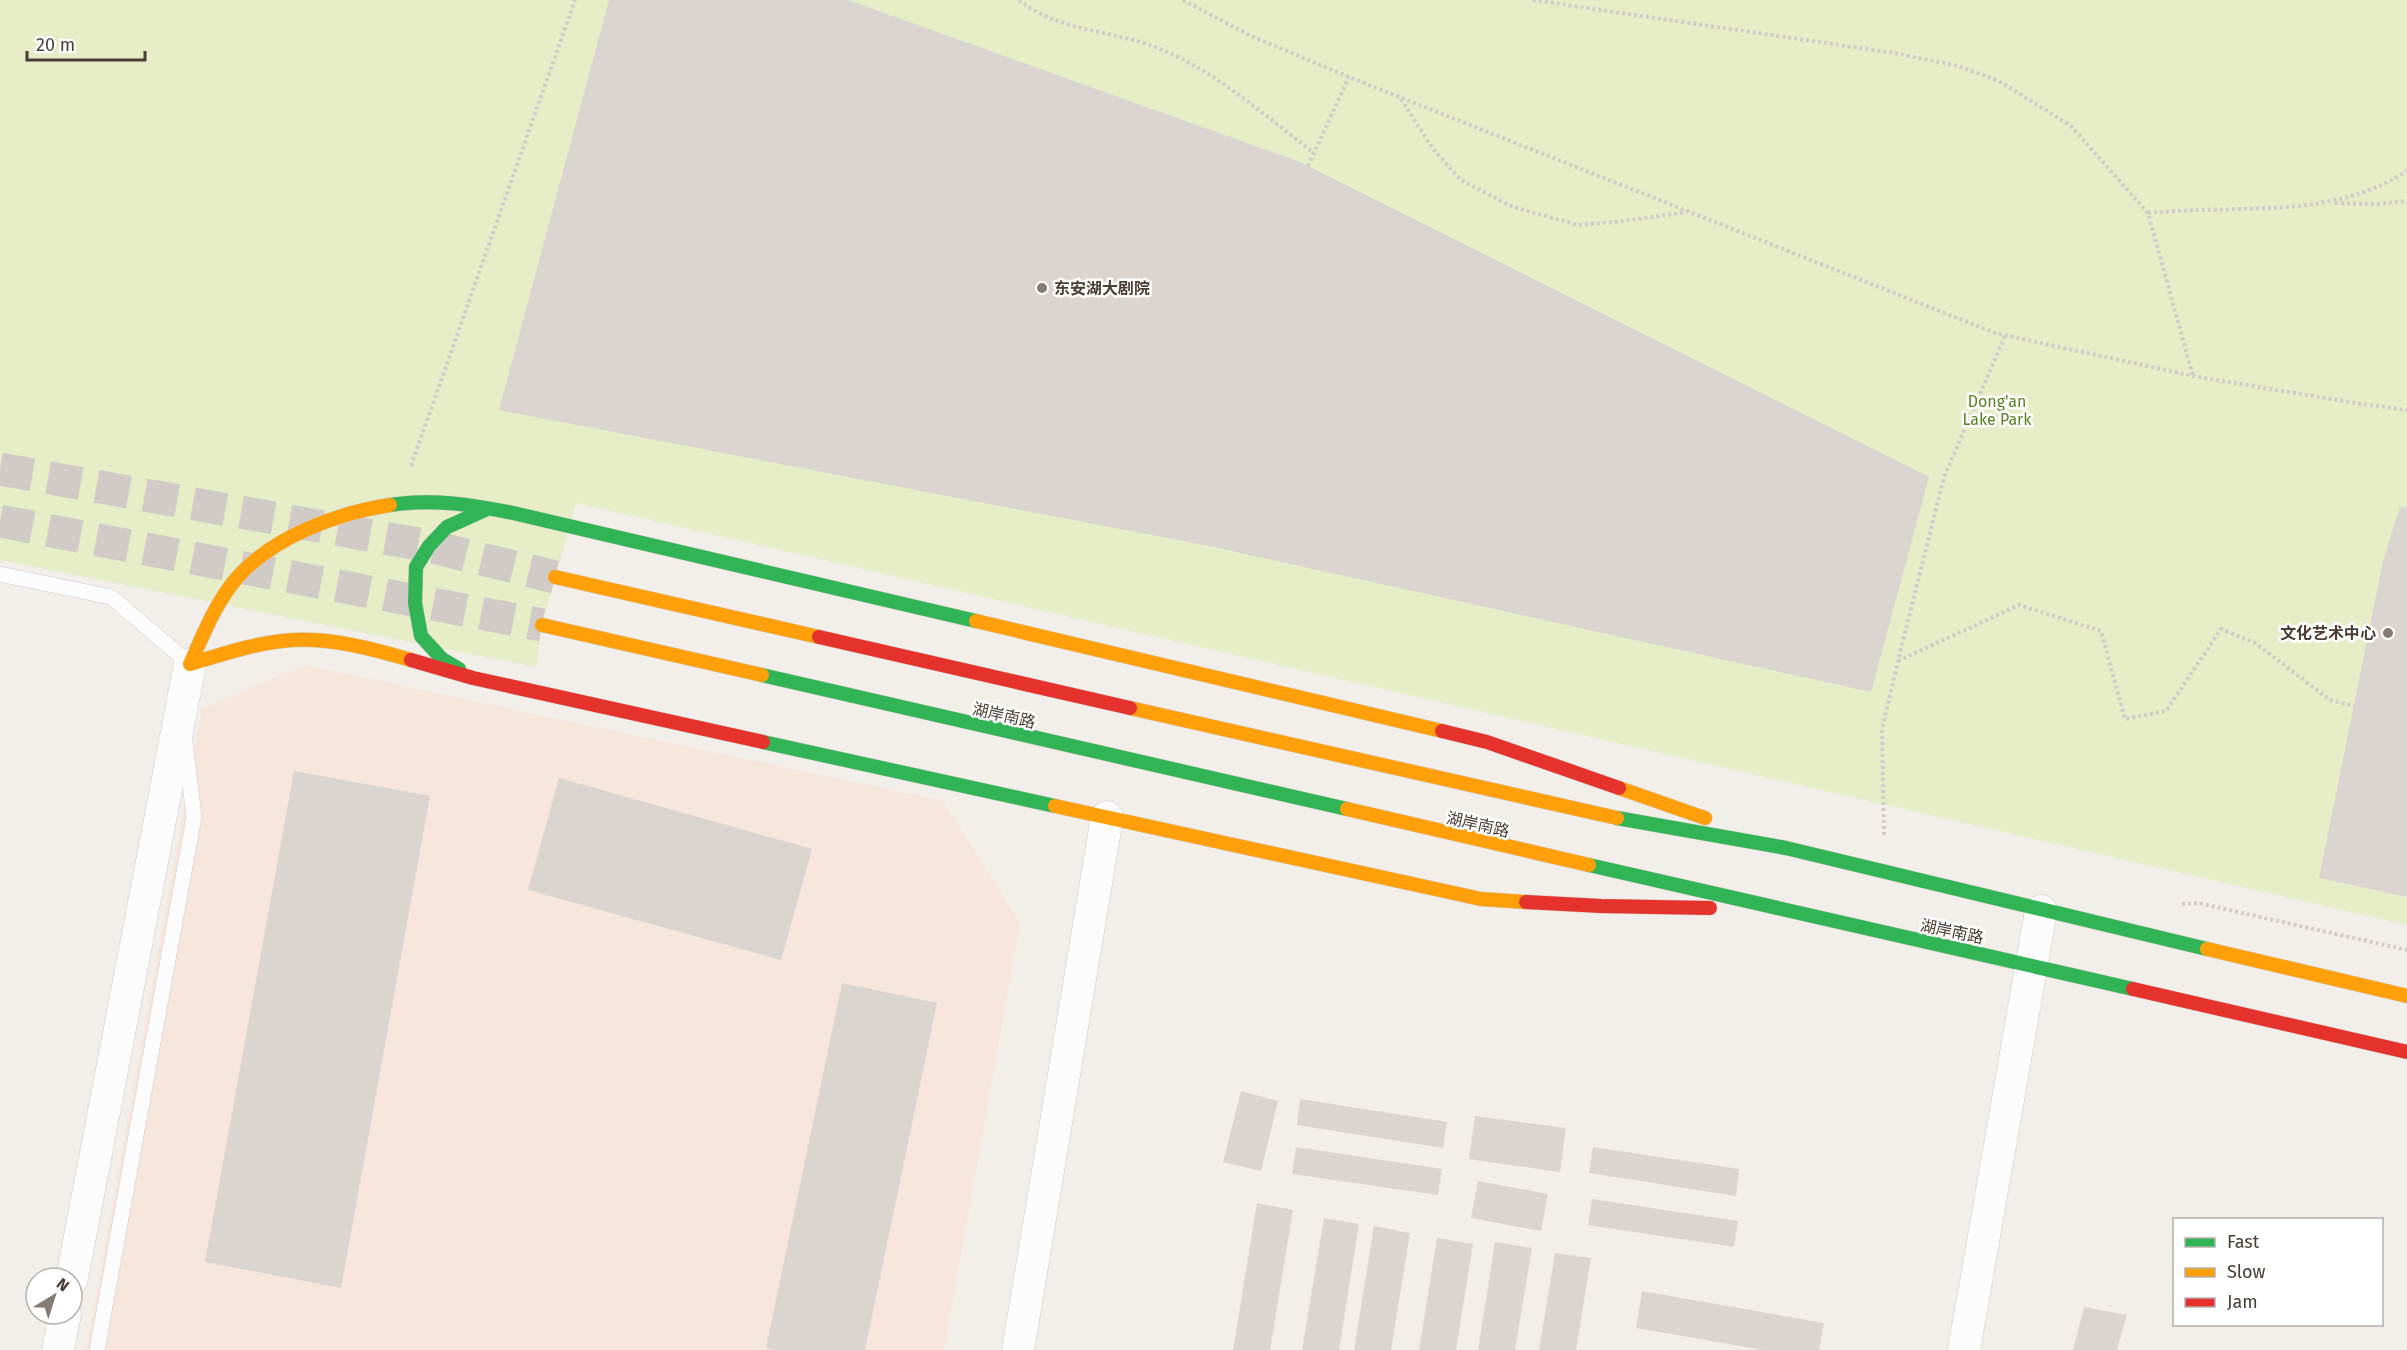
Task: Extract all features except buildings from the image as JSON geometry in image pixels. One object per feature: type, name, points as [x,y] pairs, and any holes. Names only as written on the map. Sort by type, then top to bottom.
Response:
[{"type":"main road","points":[[190,664],[219,601],[237,577],[290,537],[346,515],[398,504],[429,502],[489,508],[620,536],[1486,742],[1619,787],[1786,848]]},
{"type":"main road","points":[[474,678],[442,659],[421,636],[415,603],[416,567],[429,546],[447,526],[489,508]]},
{"type":"main road","points":[[555,577],[1610,817],[1786,848],[2041,911],[2407,996]]},
{"type":"main road","name":"湖岸南路","points":[[542,625],[2407,1053]]},
{"type":"main road","points":[[190,664],[266,644],[296,640],[328,642],[360,647],[474,678],[1481,899],[1601,906],[1779,910]]},
{"type":"street","points":[[74,1266],[190,664]]},
{"type":"street","points":[[1018,1350],[1107,817]]},
{"type":"street","points":[[1964,1350],[2041,911]]},
{"type":"street","points":[[58,1350],[63,1326]]},
{"type":"lane","points":[[0,574],[111,597],[190,664]]},
{"type":"lane","points":[[98,1350],[194,817],[181,709]]},
{"type":"path","points":[[398,504],[575,0]]},
{"type":"path","points":[[1020,0],[1063,24],[1115,35],[1158,48],[1207,73],[1314,153]]},
{"type":"path","points":[[1183,0],[1251,36],[1400,98],[2005,336],[2193,376],[2407,410]]},
{"type":"path","points":[[1533,0],[1894,53],[1958,66],[1999,81],[2072,126],[2148,213],[2193,376]]},
{"type":"path","points":[[1308,166],[1349,77]]},
{"type":"path","points":[[1400,98],[1433,149],[1461,180],[1514,207],[1578,225],[1687,212]]},
{"type":"path","points":[[2331,203],[2388,184],[2407,171]]},
{"type":"path","points":[[2148,213],[2191,209],[2292,207],[2331,203],[2377,204],[2407,201]]},
{"type":"path","points":[[1885,872],[1882,729],[1944,477],[2005,336]]},
{"type":"path","points":[[1898,661],[2019,605],[2101,631],[2125,719],[2166,711],[2221,629],[2254,643],[2330,700],[2354,706]]},
{"type":"shaded area","points":[[304,665],[943,801],[1020,923],[944,1350],[86,1350],[202,709]]},
{"type":"green space","name":"Dong'an Lake Park","points":[[0,0],[2407,0],[2407,925],[576,503],[542,625],[536,667],[0,560]]},
{"type":"tunnel","points":[[0,469],[429,546],[555,577]]},
{"type":"tunnel","points":[[0,521],[542,625]]},
{"type":"traffic: fast","points":[[390,505],[436,502],[513,513],[976,621]]},
{"type":"traffic: fast","points":[[459,669],[442,659],[421,636],[415,603],[416,567],[429,546],[447,527],[487,509]]},
{"type":"traffic: fast","points":[[762,675],[1347,809]]},
{"type":"traffic: fast","points":[[763,742],[1055,806]]},
{"type":"traffic: fast","points":[[1617,818],[1786,848],[2207,949]]},
{"type":"traffic: fast","points":[[1589,865],[2133,989]]},
{"type":"traffic: slow","points":[[190,664],[222,599],[236,579],[251,564],[287,539],[307,529],[349,514],[390,505]]},
{"type":"traffic: slow","points":[[555,577],[819,637]]},
{"type":"traffic: slow","points":[[976,621],[1442,731]]},
{"type":"traffic: slow","points":[[542,625],[762,675]]},
{"type":"traffic: slow","points":[[190,664],[254,646],[293,640],[323,641],[368,648],[411,660]]},
{"type":"traffic: slow","points":[[1130,708],[1617,818]]},
{"type":"traffic: slow","points":[[1619,788],[1705,818]]},
{"type":"traffic: slow","points":[[1055,806],[1481,899],[1526,902]]},
{"type":"traffic: slow","points":[[1347,809],[1589,865]]},
{"type":"traffic: slow","points":[[2207,949],[2407,996]]},
{"type":"traffic: jam","points":[[819,637],[1130,708]]},
{"type":"traffic: jam","points":[[411,660],[473,678],[763,742]]},
{"type":"traffic: jam","points":[[1442,731],[1487,742],[1619,788]]},
{"type":"traffic: jam","points":[[1526,902],[1710,908]]},
{"type":"traffic: jam","points":[[2133,989],[2407,1052]]},
{"type":"place","name":"东安湖大剧院","points":[[1042,288]]},
{"type":"place","name":"文化艺术中心","points":[[2388,633]]}]
